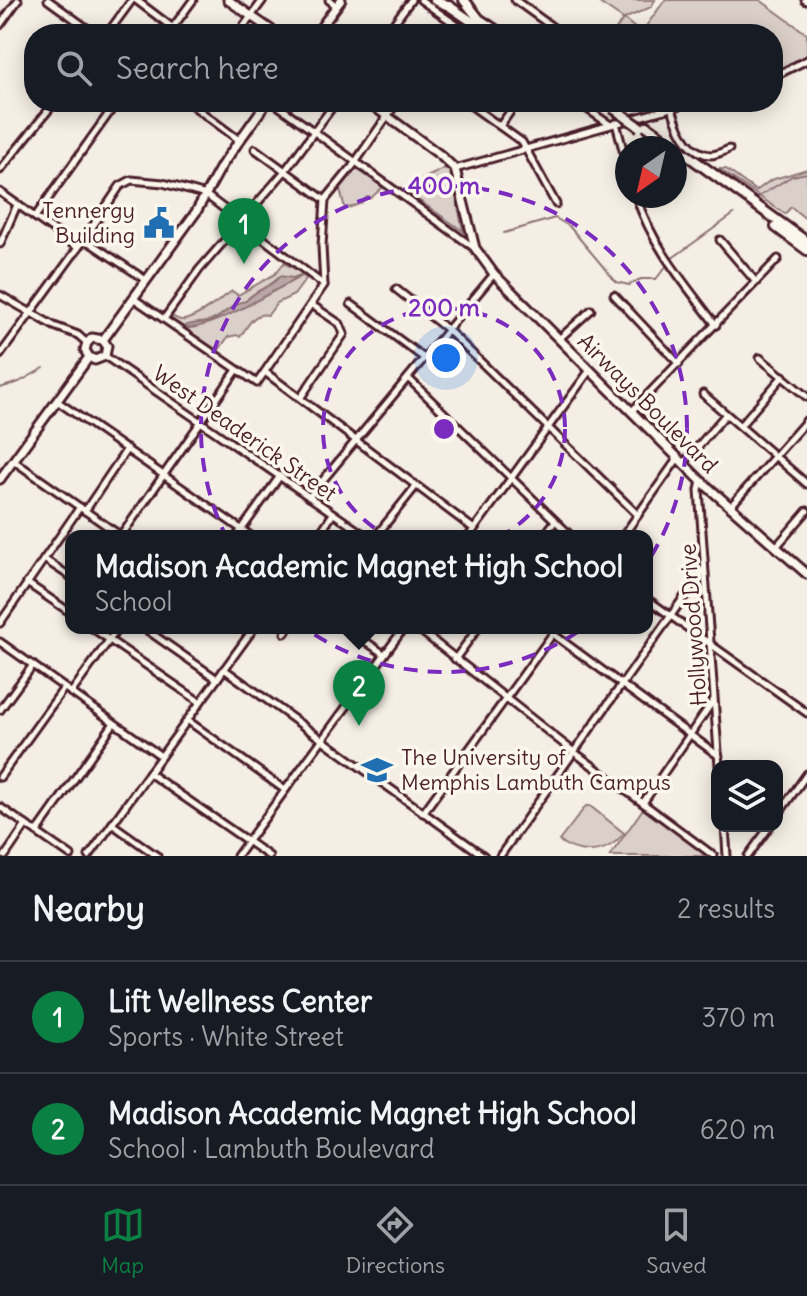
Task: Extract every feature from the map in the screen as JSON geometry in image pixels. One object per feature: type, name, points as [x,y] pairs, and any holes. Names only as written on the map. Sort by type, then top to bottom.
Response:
[{"type":"highway","points":[[435,0],[474,24]]},
{"type":"highway","points":[[464,0],[487,24]]},
{"type":"highway","points":[[623,112],[807,242]]},
{"type":"highway","points":[[643,127],[654,136]]},
{"type":"highway","points":[[687,162],[807,250]]},
{"type":"main road","points":[[228,0],[263,24]]},
{"type":"main road","points":[[323,24],[339,3]]},
{"type":"main road","points":[[103,340],[206,195],[260,112]]},
{"type":"main road","points":[[382,112],[455,169],[475,248]]},
{"type":"main road","name":"Airways Boulevard","points":[[475,248],[494,274],[680,461],[807,574]]},
{"type":"main road","points":[[92,338],[103,340],[107,346],[105,356],[99,359],[89,357],[85,350],[87,343],[92,338]]},
{"type":"main road","points":[[0,479],[89,357]]},
{"type":"street","points":[[0,25],[18,0]]},
{"type":"street","points":[[48,0],[81,24]]},
{"type":"street","points":[[115,24],[134,0],[167,24]]},
{"type":"street","points":[[176,24],[193,0]]},
{"type":"street","points":[[246,24],[263,0]]},
{"type":"street","points":[[329,0],[339,3]]},
{"type":"street","points":[[393,24],[411,0]]},
{"type":"street","points":[[421,0],[454,24]]},
{"type":"street","points":[[515,0],[548,24]]},
{"type":"street","points":[[783,72],[807,60]]},
{"type":"street","points":[[0,170],[47,112]]},
{"type":"street","points":[[35,217],[110,112]]},
{"type":"street","points":[[201,112],[239,140]]},
{"type":"street","points":[[287,112],[475,248]]},
{"type":"street","points":[[164,319],[199,270],[285,171],[329,112]]},
{"type":"street","points":[[133,298],[257,383],[324,285],[322,246],[325,200],[356,162],[390,112]]},
{"type":"street","points":[[480,112],[522,142],[556,204]]},
{"type":"street","points":[[500,126],[510,112]]},
{"type":"street","points":[[591,112],[609,125]]},
{"type":"street","points":[[455,169],[657,112]]},
{"type":"street","points":[[673,112],[680,134],[702,152],[712,155],[729,149]]},
{"type":"street","points":[[616,123],[619,136]]},
{"type":"street","points":[[255,149],[325,200]]},
{"type":"street","points":[[0,355],[120,186],[131,180],[163,183],[206,195],[324,285]]},
{"type":"street","points":[[0,192],[78,248]]},
{"type":"street","points":[[0,244],[17,205]]},
{"type":"street","points":[[640,208],[668,263],[716,325]]},
{"type":"street","points":[[84,239],[146,280]]},
{"type":"street","points":[[720,240],[756,282]]},
{"type":"street","points":[[631,412],[778,259]]},
{"type":"street","points":[[309,497],[494,274]]},
{"type":"street","points":[[396,289],[448,330],[638,515]]},
{"type":"street","points":[[0,295],[54,326],[78,335],[87,343]]},
{"type":"street","points":[[614,295],[679,364]]},
{"type":"street","points":[[351,304],[424,358]]},
{"type":"street","points":[[301,397],[344,334],[340,324],[312,305]]},
{"type":"street","points":[[559,339],[591,310]]},
{"type":"street","name":"West Deaderick Street","points":[[105,356],[357,530]]},
{"type":"street","points":[[760,358],[807,397]]},
{"type":"street","points":[[125,530],[237,370]]},
{"type":"street","points":[[265,372],[474,529],[590,370]]},
{"type":"street","points":[[740,426],[783,376]]},
{"type":"street","points":[[408,378],[565,530]]},
{"type":"street","points":[[703,394],[807,484]]},
{"type":"street","points":[[57,401],[242,530],[280,476]]},
{"type":"street","points":[[627,530],[680,461],[726,414]]},
{"type":"street","points":[[730,507],[807,420]]},
{"type":"street","points":[[67,530],[127,449]]},
{"type":"street","points":[[14,461],[113,530]]},
{"type":"street","name":"Hollywood Drive","points":[[701,481],[704,569],[719,760]]},
{"type":"street","points":[[381,530],[416,486]]},
{"type":"street","points":[[776,547],[807,511]]},
{"type":"street","points":[[322,530],[333,514]]},
{"type":"street","points":[[548,530],[555,521]]},
{"type":"street","points":[[0,623],[65,532]]},
{"type":"street","points":[[44,559],[65,573]]},
{"type":"street","points":[[500,856],[704,569]]},
{"type":"street","points":[[27,583],[65,609]]},
{"type":"street","points":[[653,603],[807,713]]},
{"type":"street","points":[[101,634],[200,702]]},
{"type":"street","points":[[71,693],[114,634]]},
{"type":"street","points":[[153,634],[217,679]]},
{"type":"street","points":[[89,856],[249,634]]},
{"type":"street","points":[[355,634],[384,654]]},
{"type":"street","points":[[237,856],[399,634]]},
{"type":"street","points":[[424,634],[506,700],[714,856]]},
{"type":"street","points":[[455,659],[474,634]]},
{"type":"street","points":[[423,813],[553,634]]},
{"type":"street","points":[[559,634],[621,685],[719,756]]},
{"type":"street","points":[[0,642],[161,756]]},
{"type":"street","points":[[0,710],[33,665]]},
{"type":"street","points":[[224,669],[484,856]]},
{"type":"street","points":[[0,777],[64,688]]},
{"type":"street","points":[[643,803],[714,700]]},
{"type":"street","points":[[187,720],[285,790]]},
{"type":"street","points":[[37,832],[114,723]]},
{"type":"street","points":[[149,773],[269,856]]},
{"type":"street","points":[[783,808],[807,774]]},
{"type":"street","points":[[0,807],[71,856]]},
{"type":"street","points":[[112,824],[157,856]]},
{"type":"street","points":[[5,856],[26,825]]},
{"type":"street","points":[[725,832],[727,856]]},
{"type":"street","points":[[748,856],[766,832]]},
{"type":"shaded area","points":[[595,0],[655,0],[651,7],[624,19],[630,24],[620,24],[623,19]]},
{"type":"shaded area","points":[[665,0],[760,0],[807,34],[807,55],[783,68],[783,24],[648,24]]},
{"type":"shaded area","points":[[445,168],[451,172],[463,231],[407,192],[419,181]]},
{"type":"shaded area","points":[[356,169],[382,183],[383,187],[371,198],[367,197],[360,204],[345,209],[340,189]]},
{"type":"shaded area","points":[[719,169],[726,169],[756,191],[771,180],[807,169],[807,220],[791,207],[785,214]]},
{"type":"shaded area","points":[[284,263],[308,276],[294,295],[277,303],[268,315],[255,318],[240,337],[228,337],[216,354],[169,321],[170,315],[181,320],[195,316],[232,291],[238,295],[275,274]]},
{"type":"shaded area","points":[[303,274],[305,277],[225,317],[182,328],[213,320],[280,276],[293,278]]},
{"type":"shaded area","points":[[586,806],[624,833],[610,846],[585,851],[559,841]]},
{"type":"shaded area","points":[[645,806],[709,856],[610,856]]},
{"type":"waterway","points":[[758,197],[792,176],[807,173]]},
{"type":"waterway","points":[[671,259],[734,214]]},
{"type":"waterway","points":[[504,233],[555,218],[569,226],[616,282],[629,285],[641,279],[656,279],[668,264]]},
{"type":"waterway","points":[[0,388],[19,382],[44,368]]},
{"type":"place","name":"Tennergy Building","points":[[159,223]]},
{"type":"place","name":"Lift Wellness Center","points":[[244,264]]},
{"type":"place","name":"Madison Academic Magnet High School","points":[[359,726]]},
{"type":"place","name":"The University of Memphis Lambuth Campus","points":[[377,770]]}]
